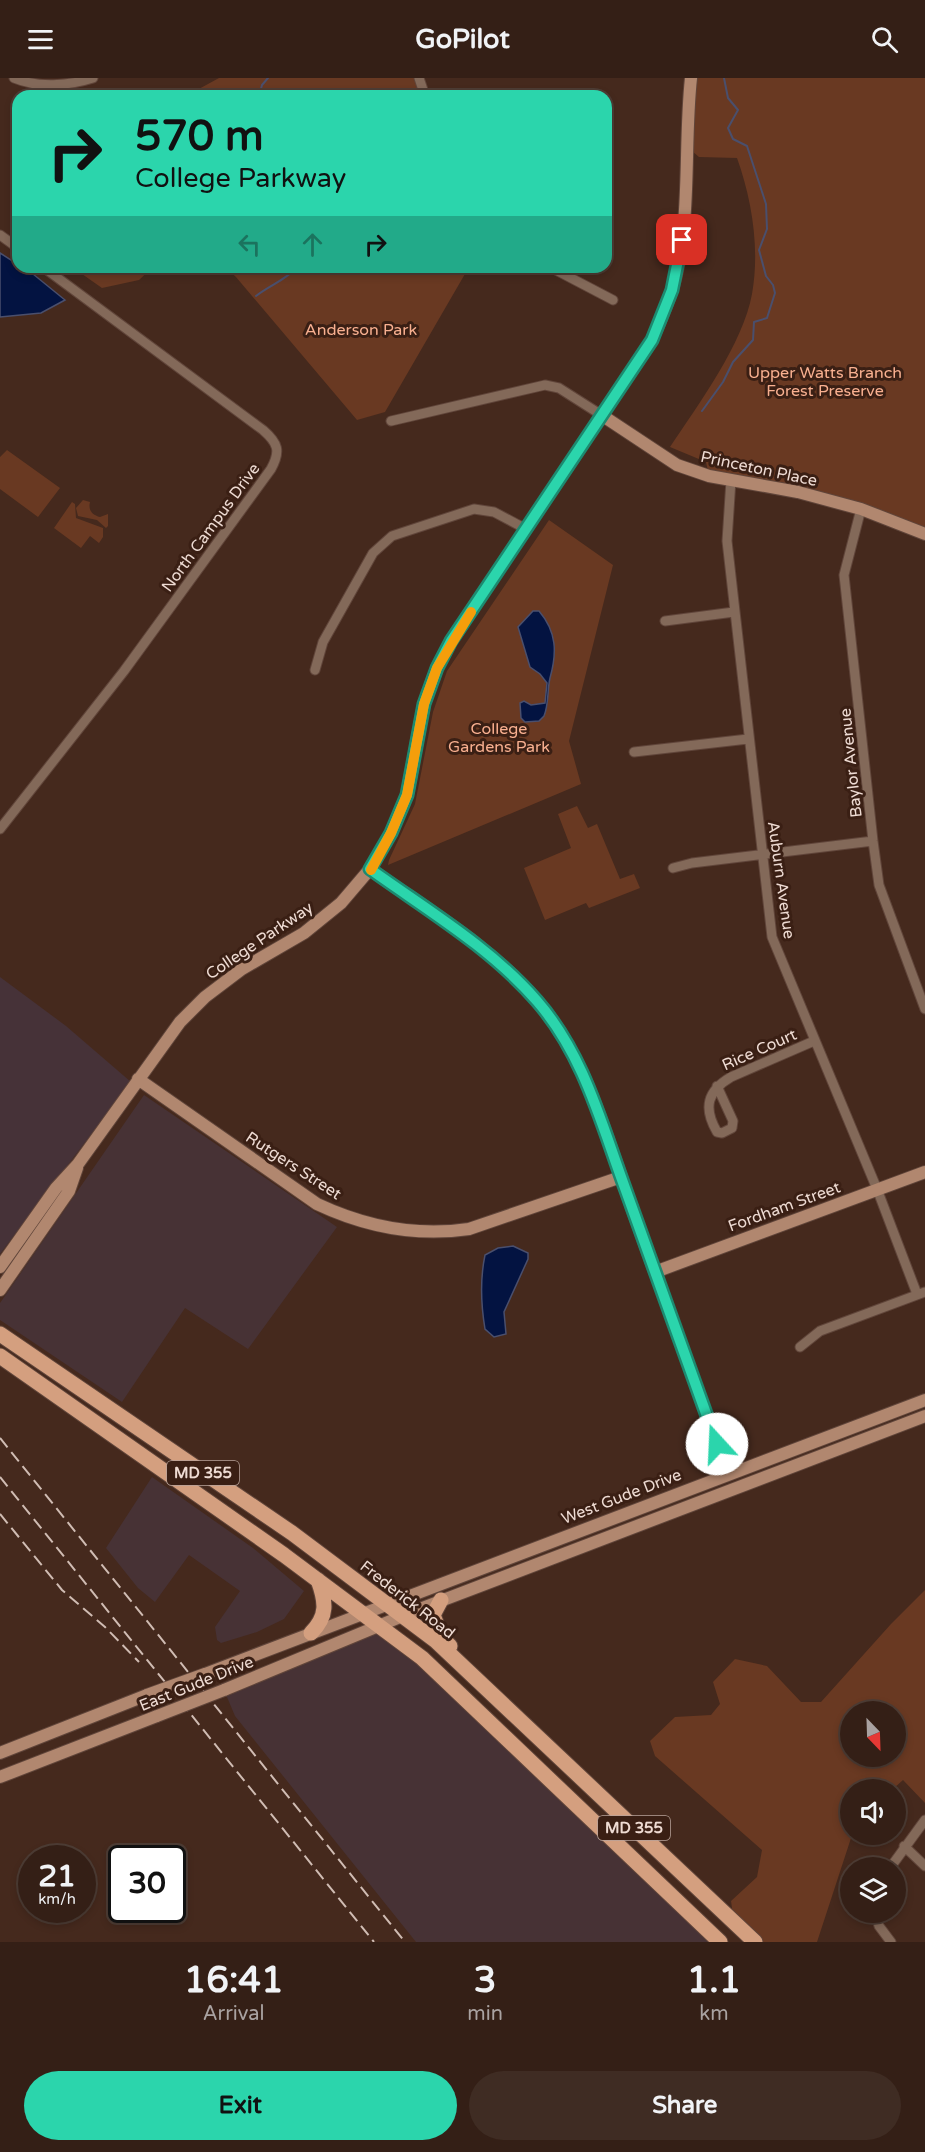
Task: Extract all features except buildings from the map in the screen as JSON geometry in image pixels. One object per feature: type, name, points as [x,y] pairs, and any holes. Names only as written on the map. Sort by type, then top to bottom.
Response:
[{"type":"main road","name":"Frederick Road","points":[[0,1334],[292,1533],[404,1616],[460,1664],[755,1942]]},
{"type":"main road","name":"MD 355","points":[[0,1356],[380,1626],[469,1701],[720,1942]]},
{"type":"main road","points":[[311,1633],[321,1621],[325,1610],[318,1580]]},
{"type":"main road","points":[[441,1600],[433,1612],[436,1624],[460,1664]]},
{"type":"street","points":[[14,78],[54,85],[73,85],[93,78]]},
{"type":"street","name":"College Parkway","points":[[0,1267],[56,1188],[78,1164],[180,1022],[205,997],[242,969],[304,933],[342,903],[370,869],[391,833],[407,795],[424,704],[437,668],[451,641],[603,416],[652,340],[667,306],[676,274],[684,222],[691,78]]},
{"type":"street","name":"North Campus Drive","points":[[0,829],[130,663],[271,469],[279,451],[277,443],[263,430],[52,273]]},
{"type":"street","points":[[561,273],[613,300]]},
{"type":"street","name":"Princeton Place","points":[[391,421],[545,385],[559,388],[677,465],[709,476],[798,492],[861,509],[925,534]]},
{"type":"street","name":"Auburn Avenue","points":[[731,480],[727,541],[772,937],[921,1293]]},
{"type":"street","points":[[315,670],[323,642],[373,553],[392,536],[474,509],[494,513],[526,529]]},
{"type":"street","name":"Baylor Avenue","points":[[861,509],[844,575],[873,842],[879,885],[925,1009]]},
{"type":"street","points":[[665,621],[734,612]]},
{"type":"street","points":[[634,752],[748,739]]},
{"type":"street","points":[[673,868],[873,842]]},
{"type":"street","points":[[370,869],[484,951],[538,1002],[563,1036],[580,1067],[717,1444]]},
{"type":"street","name":"Rice Court","points":[[717,1086],[733,1121],[732,1128],[722,1133],[717,1132],[707,1110],[709,1100],[717,1086],[731,1077],[814,1041]]},
{"type":"street","name":"Rutgers Street","points":[[138,1079],[317,1204],[346,1217],[384,1228],[428,1232],[469,1229],[621,1177]]},
{"type":"street","name":"College Parkway","points":[[0,1290],[69,1191],[78,1164]]},
{"type":"street","name":"Fordham Street","points":[[655,1272],[925,1172]]},
{"type":"street","points":[[800,1347],[820,1331],[921,1293]]},
{"type":"street","name":"West Gude Drive","points":[[362,1614],[925,1400]]},
{"type":"street","name":"West Gude Drive","points":[[404,1616],[925,1416]]},
{"type":"street","name":"East Gude Drive","points":[[0,1753],[362,1614]]},
{"type":"street","name":"East Gude Drive","points":[[0,1777],[224,1690],[404,1616]]},
{"type":"street","points":[[906,1843],[925,1820]]},
{"type":"street","points":[[897,1857],[904,1845],[925,1866]]},
{"type":"street","points":[[878,1923],[891,1942]]},
{"type":"shaded area","points":[[0,253],[12,261],[12,273],[31,273],[65,300],[41,313],[0,317]]},
{"type":"shaded area","points":[[533,611],[539,611],[549,627],[554,643],[554,660],[544,716],[539,721],[525,722],[521,718],[520,703],[524,701],[531,705],[545,703],[547,683],[530,667],[518,627]]},
{"type":"shaded area","points":[[0,977],[66,1026],[131,1082],[0,1254]]},
{"type":"shaded area","points":[[144,1095],[337,1227],[248,1349],[185,1308],[122,1402],[0,1320],[0,1303]]},
{"type":"shaded area","points":[[513,1246],[528,1253],[528,1259],[504,1312],[506,1334],[494,1337],[485,1329],[483,1264],[485,1255],[498,1248]]},
{"type":"shaded area","points":[[152,1477],[253,1548],[304,1591],[284,1619],[257,1632],[221,1643],[217,1640],[215,1627],[240,1591],[189,1555],[155,1602],[138,1588],[106,1548]]},
{"type":"shaded area","points":[[380,1626],[720,1942],[416,1942],[235,1716],[224,1690]]},
{"type":"green space","points":[[219,78],[419,78],[423,90],[197,90]]},
{"type":"green space","name":"Upper Watts Branch Forest Preserve","points":[[691,78],[925,78],[925,530],[888,518],[709,476],[706,462],[670,447],[718,374],[739,333],[752,294],[755,260],[755,242],[747,191],[737,158],[699,157],[686,146]]},
{"type":"green space","points":[[81,273],[147,273],[139,280],[102,288]]},
{"type":"green space","name":"Anderson Park","points":[[232,273],[466,273],[385,412],[357,420]]},
{"type":"green space","points":[[7,450],[60,488],[38,517],[0,489],[0,457]]},
{"type":"green space","points":[[83,500],[90,502],[90,510],[95,515],[100,517],[108,514],[106,528],[97,520],[78,516],[76,508]]},
{"type":"green space","points":[[72,502],[75,504],[76,518],[103,528],[103,537],[99,543],[90,536],[81,548],[54,528]]},
{"type":"green space","name":"College Gardens Park","points":[[549,520],[613,565],[569,741],[581,784],[388,865],[415,804],[433,712],[447,671]]},
{"type":"green space","points":[[577,806],[588,828],[597,824],[620,879],[634,874],[640,888],[589,908],[586,903],[545,920],[524,868],[571,848],[558,814]]},
{"type":"green space","points":[[925,1590],[925,1803],[906,1783],[906,1779],[840,1779],[840,1845],[849,1845],[845,1857],[840,1857],[840,1872],[817,1942],[756,1942],[733,1915],[731,1901],[757,1877],[762,1850],[655,1756],[650,1741],[675,1717],[711,1715],[720,1704],[713,1682],[735,1659],[767,1666],[801,1702],[821,1702]]},
{"type":"waterway","points":[[261,90],[268,78]]},
{"type":"waterway","points":[[702,411],[723,382],[733,362],[753,340],[754,322],[767,318],[775,293],[773,285],[766,276],[759,250],[767,229],[766,204],[747,146],[733,139],[728,128],[738,110],[728,98],[724,78]]},
{"type":"waterway","points":[[256,296],[290,273]]},
{"type":"railway","points":[[0,1438],[405,1942]]},
{"type":"railway","points":[[0,1477],[374,1942]]},
{"type":"railway","points":[[0,1514],[62,1590],[105,1627],[139,1662]]},
{"type":"slow traffic","points":[[371,870],[391,833],[407,795],[415,762],[424,704],[437,668],[451,641],[471,612]]},
{"type":"route","points":[[682,240],[672,290],[652,340],[451,641],[437,668],[424,704],[415,762],[407,795],[391,833],[370,869],[511,973],[538,1002],[563,1036],[594,1099],[717,1444]]}]
